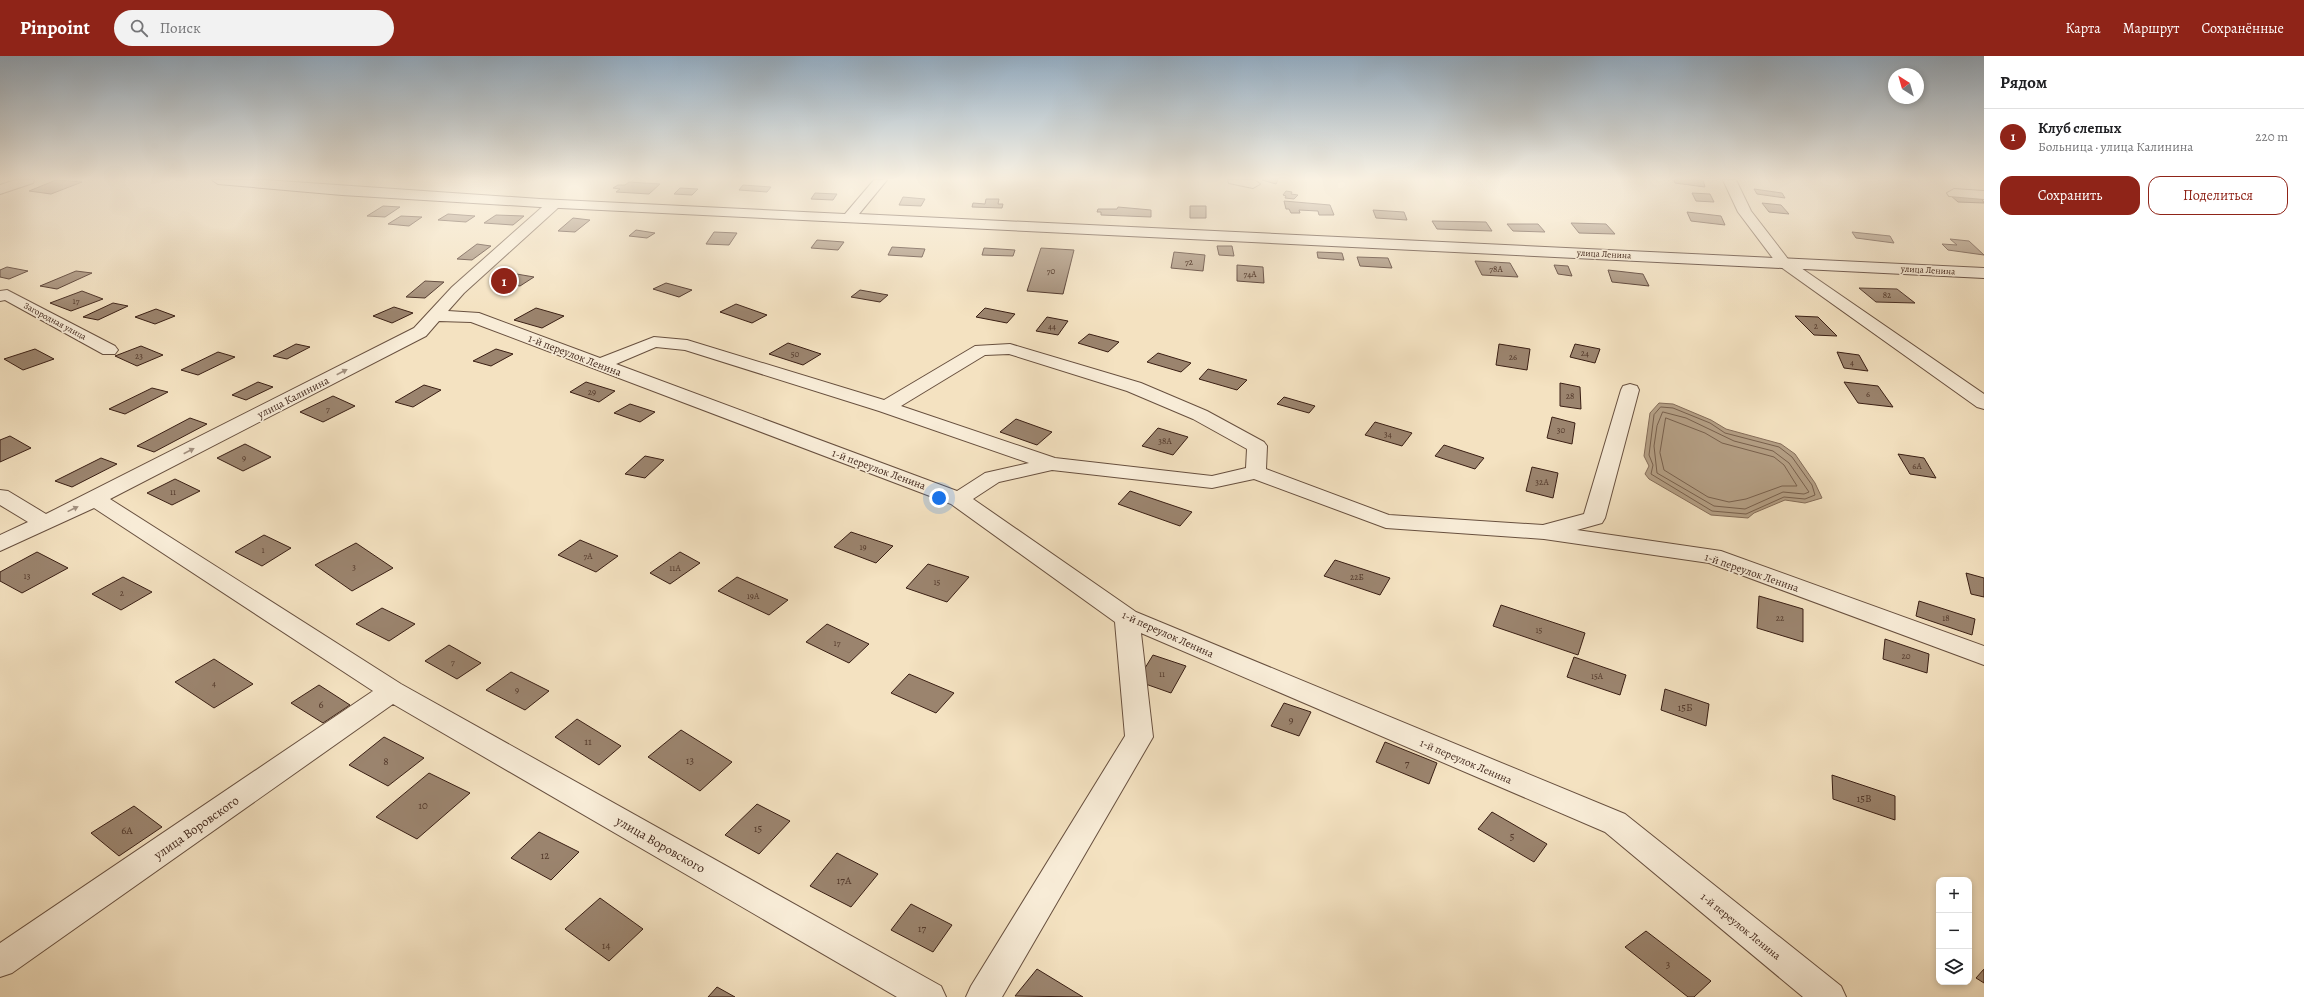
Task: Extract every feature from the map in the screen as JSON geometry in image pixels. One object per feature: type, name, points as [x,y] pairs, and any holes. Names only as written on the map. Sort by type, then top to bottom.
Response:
[{"type":"street","name":"улица Калинина","points":[[0,544],[95,499],[420,332],[458,290],[532,224]]},
{"type":"street","name":"улица Ленина","points":[[955,224],[1784,262],[1984,273]]},
{"type":"street","points":[[1755,224],[1784,262],[1984,403]]},
{"type":"street","name":"Загородная улица","points":[[0,296],[7,295],[109,350]]},
{"type":"street","name":"1-й переулок Ленина","points":[[433,316],[473,317],[959,499],[1127,618],[1615,823],[1829,997]]},
{"type":"street","points":[[600,364],[654,342],[687,345],[886,407],[1052,464],[1137,475],[1212,482],[1256,472],[1257,446],[1200,415],[1134,387],[1010,350],[980,350],[886,407]]},
{"type":"street","points":[[1544,532],[1594,518],[1630,390]]},
{"type":"street","points":[[959,499],[992,477],[1052,464]]},
{"type":"street","name":"1-й переулок Ленина","points":[[1256,472],[1386,521],[1544,532],[1713,556],[1984,656]]},
{"type":"street","points":[[0,496],[45,523]]},
{"type":"street","name":"улица Воровского","points":[[95,499],[392,691],[929,997]]},
{"type":"street","points":[[983,997],[1139,737],[1127,618]]},
{"type":"street","name":"улица Воровского","points":[[0,962],[392,691]]},
{"type":"water","points":[[1659,403],[1673,404],[1711,420],[1726,429],[1781,444],[1795,454],[1815,483],[1822,498],[1805,503],[1785,500],[1754,513],[1748,518],[1711,515],[1649,479],[1645,474],[1649,466],[1644,456],[1650,413]]},
{"type":"building","points":[[388,224],[412,224],[409,226]]},
{"type":"building","points":[[566,224],[585,224],[575,232],[558,231]]},
{"type":"building","points":[[1434,224],[1487,224],[1492,231],[1437,229]]},
{"type":"building","points":[[1507,224],[1538,224],[1545,232],[1513,231]]},
{"type":"building","points":[[1572,224],[1606,224],[1615,234],[1579,233]]},
{"type":"building","points":[[636,230],[655,233],[647,238],[629,236]]},
{"type":"building","points":[[714,232],[737,233],[729,245],[706,244]]},
{"type":"building","points":[[1852,232],[1890,236],[1894,243],[1856,238]]},
{"type":"building","points":[[1950,239],[1969,241],[1984,255],[1948,250],[1942,244],[1957,245]]},
{"type":"building","points":[[817,240],[844,242],[838,250],[811,248]]},
{"type":"building","points":[[477,244],[491,246],[472,260],[457,259]]},
{"type":"building","points":[[1217,246],[1232,246],[1234,256],[1219,255]]},
{"type":"building","points":[[892,247],[925,249],[922,257],[888,255]]},
{"type":"building","points":[[984,248],[1015,250],[1013,256],[982,255]]},
{"type":"building","points":[[1041,248],[1074,250],[1063,294],[1027,291]]},
{"type":"building","points":[[1174,252],[1205,255],[1203,271],[1171,268]]},
{"type":"building","points":[[1317,252],[1342,253],[1344,260],[1318,258]]},
{"type":"building","points":[[1357,257],[1388,258],[1392,268],[1360,266]]},
{"type":"building","points":[[1475,261],[1510,263],[1518,277],[1482,275]]},
{"type":"building","points":[[1237,265],[1263,267],[1264,283],[1237,281]]},
{"type":"building","points":[[1554,265],[1568,266],[1572,276],[1558,274]]},
{"type":"building","points":[[7,267],[28,271],[9,279],[0,277],[0,270]]},
{"type":"building","points":[[1608,270],[1643,274],[1649,286],[1612,282]]},
{"type":"building","points":[[76,271],[92,273],[57,289],[40,286]]},
{"type":"building","points":[[505,272],[534,277],[520,286],[491,280]]},
{"type":"building","points":[[425,281],[444,282],[425,298],[406,297]]},
{"type":"building","points":[[666,283],[692,290],[679,297],[653,289]]},
{"type":"building","points":[[1859,288],[1897,289],[1915,303],[1876,302]]},
{"type":"building","points":[[860,290],[888,295],[880,302],[851,297]]},
{"type":"building","points":[[82,291],[103,299],[71,311],[50,303]]},
{"type":"building","points":[[113,303],[128,306],[98,320],[83,317]]},
{"type":"building","points":[[736,304],[767,315],[752,323],[720,312]]},
{"type":"building","points":[[394,307],[413,313],[392,323],[373,316]]},
{"type":"building","points":[[536,308],[564,316],[542,328],[514,320]]},
{"type":"building","points":[[985,308],[1015,314],[1007,323],[976,317]]},
{"type":"building","points":[[156,309],[175,316],[155,324],[135,317]]},
{"type":"building","points":[[1795,316],[1818,317],[1837,336],[1814,335]]},
{"type":"building","points":[[1047,317],[1068,321],[1058,335],[1036,331]]},
{"type":"building","points":[[1089,334],[1119,342],[1108,352],[1078,343]]},
{"type":"building","points":[[788,343],[821,354],[803,365],[769,354]]},
{"type":"building","points":[[296,344],[310,347],[287,359],[273,356]]},
{"type":"building","points":[[1499,344],[1530,349],[1527,370],[1496,365]]},
{"type":"building","points":[[1575,344],[1600,349],[1595,363],[1570,357]]},
{"type":"building","points":[[141,346],[163,355],[137,366],[115,356]]},
{"type":"building","points":[[35,349],[54,359],[23,370],[4,359]]},
{"type":"building","points":[[496,349],[513,354],[491,366],[473,361]]},
{"type":"building","points":[[218,352],[235,357],[198,375],[181,370]]},
{"type":"building","points":[[1837,352],[1859,355],[1868,371],[1844,368]]},
{"type":"building","points":[[1158,353],[1191,363],[1181,372],[1147,362]]},
{"type":"building","points":[[1208,369],[1247,380],[1237,390],[1199,379]]},
{"type":"building","points":[[258,382],[273,387],[246,400],[232,395]]},
{"type":"building","points":[[586,382],[615,391],[599,402],[570,392]]},
{"type":"building","points":[[1844,382],[1878,386],[1893,407],[1858,403]]},
{"type":"building","points":[[1560,383],[1580,387],[1581,409],[1560,406]]},
{"type":"building","points":[[424,385],[441,390],[413,407],[395,402]]},
{"type":"building","points":[[152,388],[168,392],[125,414],[109,409]]},
{"type":"building","points":[[333,396],[355,406],[323,422],[300,412]]},
{"type":"building","points":[[1284,397],[1315,406],[1309,413],[1277,404]]},
{"type":"building","points":[[630,404],[655,412],[640,422],[614,413]]},
{"type":"building","points":[[1552,417],[1575,423],[1572,444],[1547,438]]},
{"type":"building","points":[[190,418],[207,424],[154,452],[137,446]]},
{"type":"building","points":[[1016,419],[1052,432],[1037,445],[1000,432]]},
{"type":"building","points":[[1375,422],[1412,433],[1402,446],[1365,435]]},
{"type":"building","points":[[1158,428],[1188,437],[1173,455],[1142,446]]},
{"type":"building","points":[[10,436],[31,448],[0,462],[0,440]]},
{"type":"building","points":[[245,444],[271,457],[243,471],[217,458]]},
{"type":"building","points":[[1444,445],[1484,458],[1475,469],[1435,456]]},
{"type":"building","points":[[1898,454],[1924,458],[1936,478],[1910,474]]},
{"type":"building","points":[[645,456],[664,460],[645,478],[625,474]]},
{"type":"building","points":[[101,458],[117,464],[72,487],[55,481]]},
{"type":"building","points":[[1532,467],[1558,473],[1553,498],[1526,491]]},
{"type":"building","points":[[175,479],[200,491],[172,505],[147,493]]},
{"type":"building","points":[[1130,491],[1192,512],[1180,526],[1118,504]]},
{"type":"building","points":[[851,532],[893,546],[876,563],[834,547]]},
{"type":"building","points":[[264,535],[291,548],[262,566],[235,552]]},
{"type":"building","points":[[580,540],[618,556],[596,572],[558,555]]},
{"type":"building","points":[[356,543],[393,568],[352,591],[315,565]]},
{"type":"building","points":[[37,552],[68,568],[22,593],[0,581],[0,572]]},
{"type":"building","points":[[680,552],[700,563],[670,584],[650,573]]},
{"type":"building","points":[[1335,560],[1390,578],[1380,595],[1324,576]]},
{"type":"building","points":[[928,564],[969,577],[947,602],[906,588]]},
{"type":"building","points":[[1966,573],[1984,578],[1984,597],[1971,594]]},
{"type":"building","points":[[123,577],[152,592],[121,610],[92,594]]},
{"type":"building","points":[[737,577],[788,600],[769,615],[718,591]]},
{"type":"building","points":[[1759,596],[1803,609],[1803,642],[1757,628]]},
{"type":"building","points":[[1919,601],[1975,619],[1972,635],[1916,616]]},
{"type":"building","points":[[1501,605],[1585,633],[1578,655],[1493,626]]},
{"type":"building","points":[[382,608],[415,624],[389,641],[356,624]]},
{"type":"building","points":[[827,624],[869,644],[849,663],[806,642]]},
{"type":"building","points":[[1885,639],[1929,654],[1927,673],[1883,659]]},
{"type":"building","points":[[449,645],[481,663],[457,679],[425,661]]},
{"type":"building","points":[[1153,655],[1186,666],[1171,693],[1137,681]]},
{"type":"building","points":[[1574,657],[1626,675],[1620,695],[1567,677]]},
{"type":"building","points":[[214,659],[253,684],[214,708],[175,682]]},
{"type":"building","points":[[511,672],[549,691],[525,710],[486,690]]},
{"type":"building","points":[[909,674],[954,693],[936,713],[891,693]]},
{"type":"building","points":[[319,685],[350,705],[323,723],[291,703]]},
{"type":"building","points":[[1665,689],[1709,704],[1706,726],[1661,710]]},
{"type":"building","points":[[1284,703],[1311,712],[1299,736],[1271,726]]},
{"type":"building","points":[[577,719],[621,746],[599,765],[555,737]]},
{"type":"building","points":[[681,730],[732,762],[700,791],[648,757]]},
{"type":"building","points":[[384,737],[424,758],[388,786],[349,765]]},
{"type":"building","points":[[1385,742],[1437,763],[1429,784],[1376,762]]},
{"type":"building","points":[[429,773],[470,793],[417,839],[376,817]]},
{"type":"building","points":[[1832,775],[1895,796],[1895,820],[1833,799]]},
{"type":"building","points":[[757,804],[790,821],[759,854],[725,835]]},
{"type":"building","points":[[134,806],[162,827],[119,856],[91,833]]},
{"type":"building","points":[[1492,812],[1547,844],[1534,862],[1478,829]]},
{"type":"building","points":[[539,832],[579,852],[551,880],[511,858]]},
{"type":"building","points":[[837,853],[878,874],[851,907],[810,886]]},
{"type":"building","points":[[600,898],[643,929],[609,961],[565,929]]},
{"type":"building","points":[[911,904],[952,925],[933,952],[891,930]]},
{"type":"building","points":[[1646,931],[1711,981],[1694,997],[1688,997],[1625,947]]},
{"type":"building","points":[[1037,969],[1083,997],[1015,996]]},
{"type":"building","points":[[1984,969],[1984,983],[1976,978]]},
{"type":"building","points":[[717,987],[735,997],[708,997]]},
{"type":"place","name":"Клуб слепых","points":[[504,281]]}]
